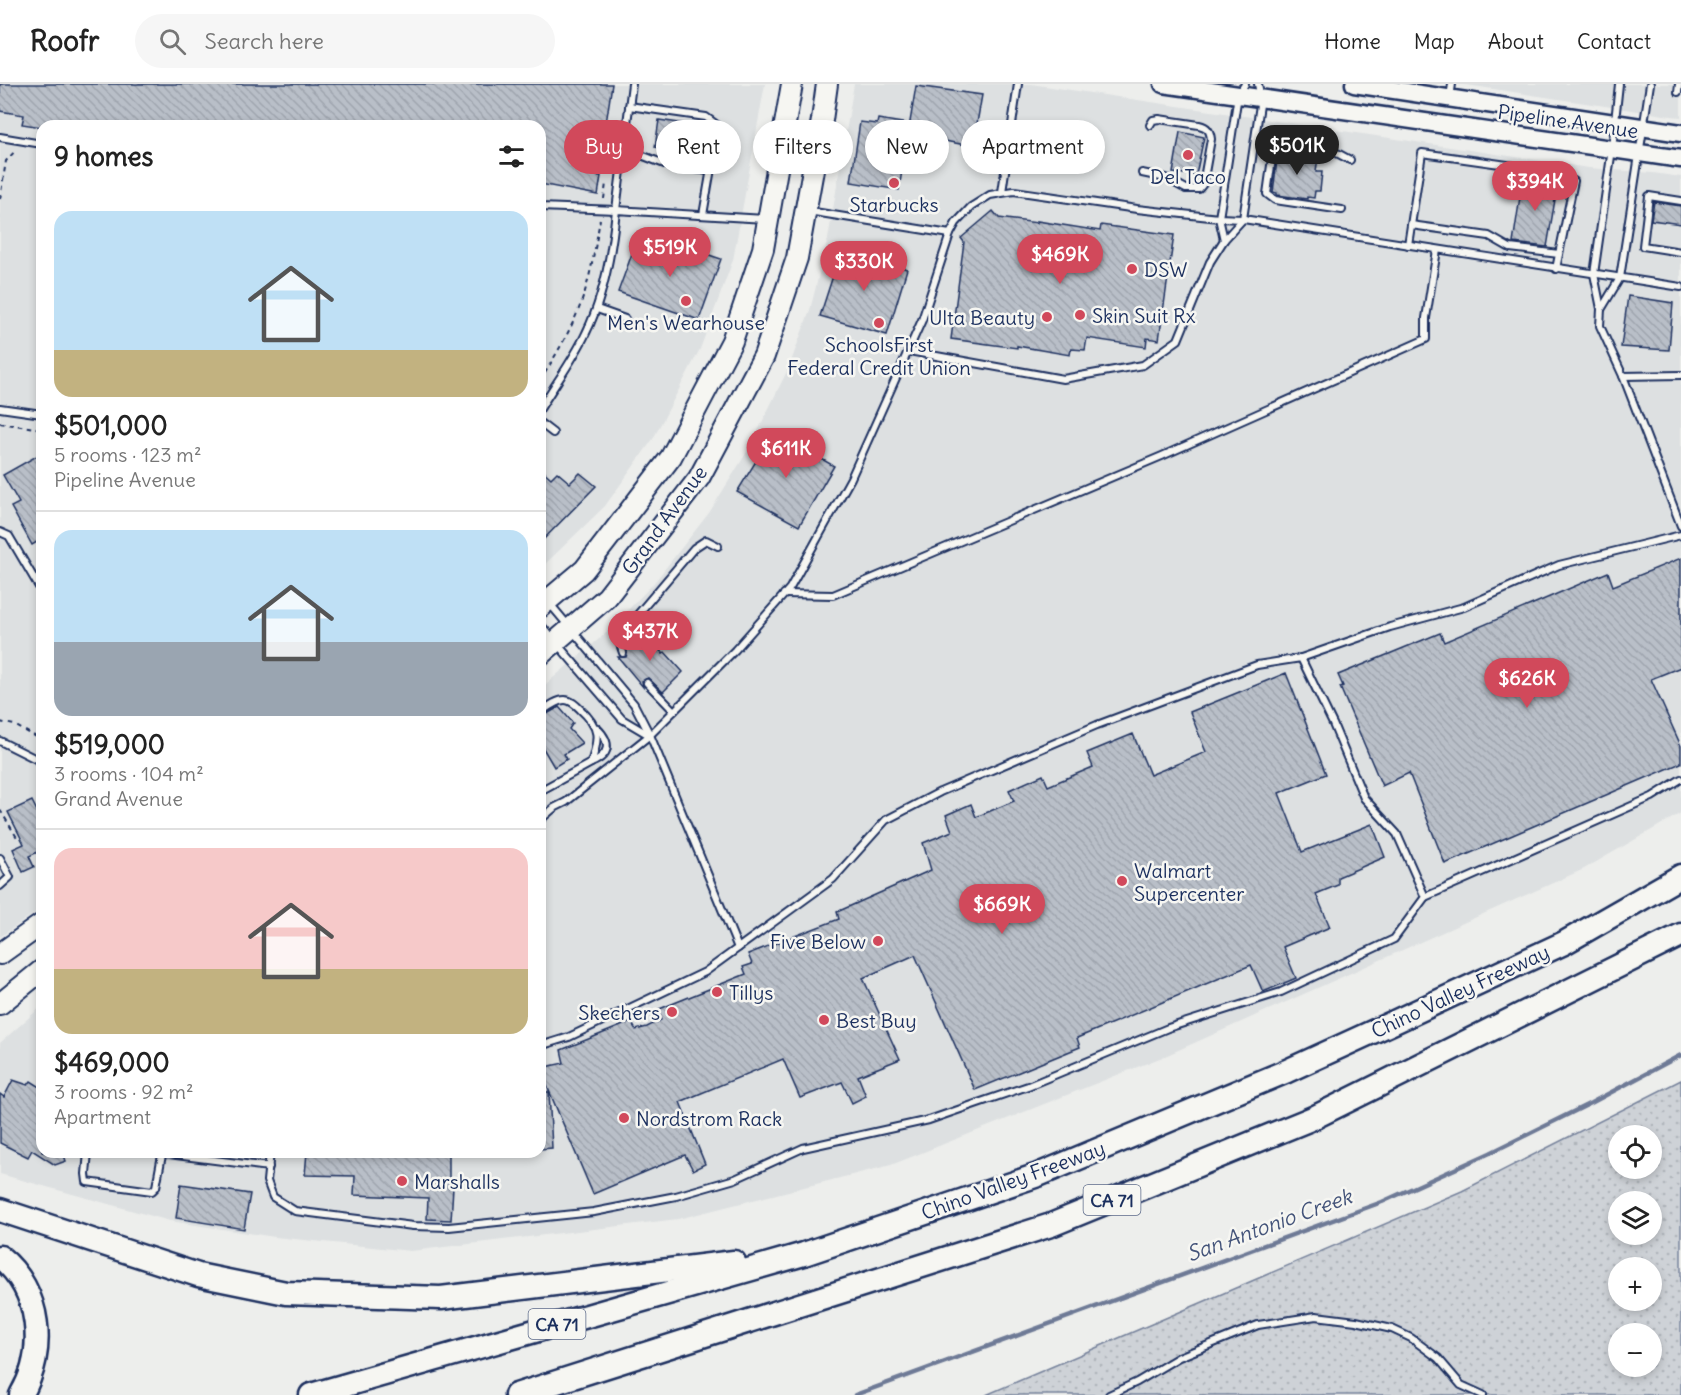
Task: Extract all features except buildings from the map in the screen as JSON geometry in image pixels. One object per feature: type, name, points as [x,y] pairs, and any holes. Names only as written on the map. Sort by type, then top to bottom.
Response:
[{"type":"highway","name":"Chino Valley Freeway","points":[[310,1395],[804,1254],[1038,1175],[1287,1071],[1563,943],[1681,876]]},
{"type":"highway","name":"CA 71","points":[[516,1395],[542,1390],[1051,1225],[1313,1118],[1681,935]]},
{"type":"highway","points":[[0,1210],[198,1275],[286,1293],[441,1298],[804,1254]]},
{"type":"highway","points":[[0,1257],[26,1287],[37,1326],[36,1355],[28,1383],[21,1395]]},
{"type":"main road","name":"Grand Avenue","points":[[546,598],[584,570],[671,457],[732,341],[763,249],[792,84]]},
{"type":"main road","name":"Grand Avenue","points":[[547,649],[607,597],[699,478],[764,356],[797,258],[827,84]]},
{"type":"main road","name":"Pipeline Avenue","points":[[1163,84],[1259,91],[1445,124],[1681,159]]},
{"type":"main road","name":"Pipeline Avenue","points":[[1354,84],[1451,91],[1614,123],[1681,133]]},
{"type":"main road","points":[[1445,124],[1451,91]]},
{"type":"main road","points":[[0,954],[36,928]]},
{"type":"main road","points":[[0,1004],[36,975]]},
{"type":"lane","points":[[627,120],[632,84]]},
{"type":"lane","points":[[1002,192],[1018,84]]},
{"type":"lane","points":[[1619,84],[1594,274],[1601,309],[1600,326],[1623,376],[1681,526]]},
{"type":"lane","points":[[1601,309],[1620,278],[1650,84]]},
{"type":"lane","points":[[1678,92],[1679,84]]},
{"type":"lane","points":[[1224,240],[1220,218],[1242,89]]},
{"type":"lane","points":[[909,351],[1063,379],[1143,365],[1178,340],[1210,262],[1224,240],[1243,219],[1259,91]]},
{"type":"lane","points":[[629,106],[706,117],[712,120]]},
{"type":"lane","points":[[1142,173],[1166,178],[1186,189],[1199,189],[1203,184],[1211,139],[1206,127],[1199,125],[1160,119],[1153,120],[1150,125]]},
{"type":"lane","points":[[0,137],[36,143]]},
{"type":"lane","points":[[1342,210],[1275,200],[1267,194],[1273,151],[1279,145],[1287,144],[1336,153],[1350,160]]},
{"type":"lane","points":[[1407,245],[1422,153],[1550,171],[1574,181],[1556,269]]},
{"type":"lane","points":[[546,399],[585,335],[597,309],[621,174]]},
{"type":"lane","points":[[703,215],[710,174]]},
{"type":"lane","points":[[546,816],[650,735],[735,650],[790,588],[852,478],[922,320],[950,234],[956,223],[971,207],[990,195],[1014,191],[1243,219],[1681,287]]},
{"type":"lane","points":[[1681,201],[1649,196],[1643,246],[1681,252]]},
{"type":"lane","points":[[546,207],[769,219]]},
{"type":"lane","points":[[805,211],[950,234]]},
{"type":"lane","points":[[1411,225],[1489,236],[1510,248],[1559,254]]},
{"type":"lane","points":[[784,594],[833,595],[1162,456],[1426,339],[1426,318],[1437,250]]},
{"type":"lane","points":[[597,309],[625,319]]},
{"type":"lane","points":[[1623,376],[1681,375]]},
{"type":"lane","points":[[0,408],[36,413]]},
{"type":"lane","points":[[546,428],[553,433]]},
{"type":"lane","points":[[0,532],[9,536],[36,582]]},
{"type":"lane","points":[[546,1044],[569,1037],[699,975],[833,879],[886,820],[940,792],[1107,722],[1257,664],[1301,658],[1390,627],[1464,607],[1559,565],[1681,535]]},
{"type":"lane","points":[[623,653],[619,641],[622,633],[694,548],[706,540],[718,546]]},
{"type":"lane","points":[[546,603],[571,628],[634,704],[650,735],[738,948]]},
{"type":"lane","points":[[547,649],[622,719],[650,735]]},
{"type":"lane","points":[[1301,658],[1333,724],[1364,798],[1397,834],[1425,897]]},
{"type":"lane","points":[[647,683],[674,711]]},
{"type":"lane","points":[[546,709],[556,702],[564,700],[572,702],[604,735],[607,743],[606,752],[601,759],[546,788]]},
{"type":"lane","points":[[591,763],[598,740],[596,727]]},
{"type":"lane","points":[[0,741],[36,759]]},
{"type":"lane","points":[[270,1158],[267,1180],[273,1197],[295,1211],[413,1226],[449,1227],[594,1212],[676,1196],[735,1179],[803,1148],[929,1119],[968,1107],[1028,1086],[1167,1028],[1281,992],[1394,939],[1425,897],[1652,797],[1681,779]]},
{"type":"lane","points":[[0,858],[10,877],[0,886]]},
{"type":"lane","points":[[87,1158],[87,1182],[152,1191],[156,1187],[161,1158]]},
{"type":"lane","points":[[199,1158],[269,1167]]},
{"type":"lane","points":[[1109,1395],[1137,1382],[1179,1357],[1257,1325],[1316,1316],[1392,1329],[1411,1338],[1438,1358],[1461,1385],[1483,1395]]},
{"type":"path","points":[[0,200],[6,161],[15,153],[18,141]]},
{"type":"path","points":[[546,371],[579,310],[587,282],[606,183]]},
{"type":"path","points":[[0,423],[36,428]]},
{"type":"path","points":[[0,722],[36,737]]},
{"type":"path","points":[[0,810],[18,839]]},
{"type":"shaded area","points":[[0,84],[765,84],[758,120],[753,120],[753,150],[733,260],[700,349],[653,439],[605,506],[546,563],[546,120],[36,120],[36,912],[0,937]]},
{"type":"shaded area","points":[[854,84],[1031,84],[1589,168],[1681,177],[1681,813],[1584,869],[1165,1056],[891,1165],[678,1219],[411,1251],[275,1237],[170,1221],[0,1174],[0,1043],[36,1011],[36,1158],[546,1158],[546,684],[606,633],[653,584],[709,513],[750,447],[789,367],[810,310],[828,239],[839,174],[853,174],[853,120],[848,120]]},
{"type":"shaded area","points":[[1460,84],[1681,84],[1681,117],[1671,116]]},
{"type":"shaded area","points":[[1681,1080],[1681,1395],[986,1395],[1462,1191]]},
{"type":"waterway","name":"San Antonio Creek","points":[[855,1395],[1382,1202],[1490,1153],[1681,1055]]},
{"type":"place","name":"Del Taco","points":[[1188,155]]},
{"type":"place","name":"Starbucks","points":[[894,183]]},
{"type":"place","name":"DSW","points":[[1132,269]]},
{"type":"place","name":"Men's Wearhouse","points":[[686,301]]},
{"type":"place","name":"Skin Suit Rx","points":[[1080,315]]},
{"type":"place","name":"Ulta Beauty","points":[[1047,317]]},
{"type":"place","name":"SchoolsFirst Federal Credit Union","points":[[879,323]]},
{"type":"place","name":"Walmart Supercenter","points":[[1122,881]]},
{"type":"place","name":"Five Below","points":[[878,941]]},
{"type":"place","name":"Tillys","points":[[717,992]]},
{"type":"place","name":"Skechers","points":[[672,1012]]},
{"type":"place","name":"Best Buy","points":[[824,1020]]},
{"type":"place","name":"Nordstrom Rack","points":[[624,1118]]},
{"type":"place","name":"Marshalls","points":[[402,1181]]}]
